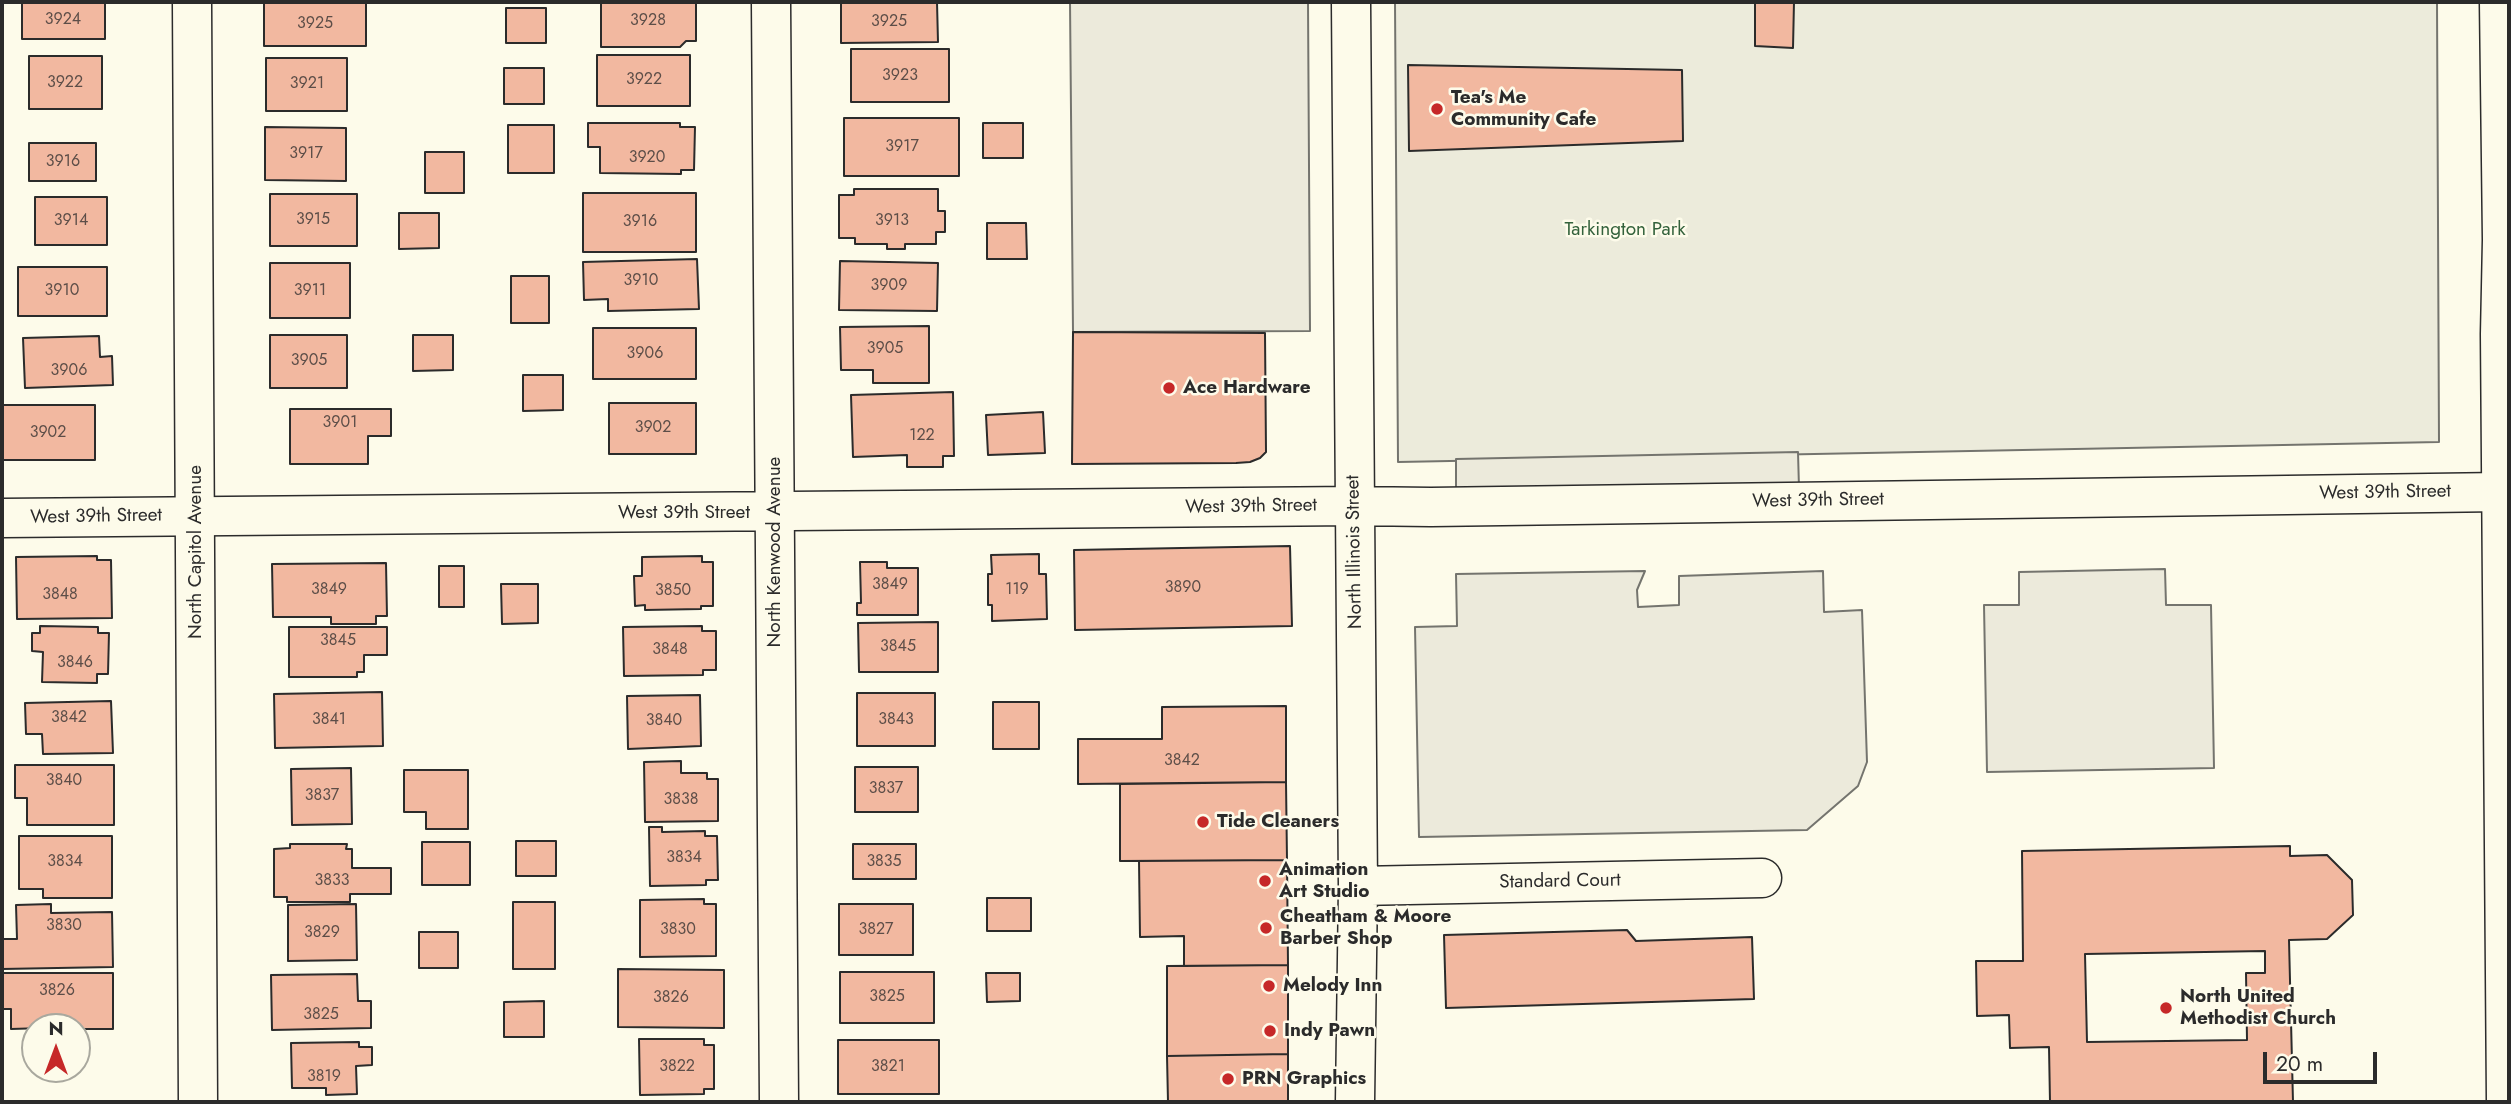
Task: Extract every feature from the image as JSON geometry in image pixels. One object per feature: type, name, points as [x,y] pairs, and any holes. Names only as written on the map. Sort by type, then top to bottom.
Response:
[{"type":"street","name":"North Capitol Avenue","points":[[192,2],[198,1102]]},
{"type":"street","name":"North Kenwood Avenue","points":[[771,2],[779,1102]]},
{"type":"street","name":"North Illinois Street","points":[[1351,2],[1358,886],[1355,1102]]},
{"type":"street","points":[[2499,2],[2501,492],[2507,808],[2506,1102]]},
{"type":"street","name":"West 39th Street","points":[[2,517],[1432,507],[2501,492]]},
{"type":"street","name":"Standard Court","points":[[1358,886],[1762,878]]},
{"type":"green space","name":"Tarkington Park","points":[[1395,2],[2437,2],[2439,442],[1398,462]]},
{"type":"shaded area","points":[[1070,2],[1308,2],[1310,331],[1073,332]]},
{"type":"shaded area","points":[[1798,452],[1799,488],[1456,494],[1456,459]]},
{"type":"shaded area","points":[[2165,569],[2166,605],[2211,605],[2214,768],[1987,772],[1984,605],[2019,605],[2019,572]]},
{"type":"shaded area","points":[[1645,571],[1637,590],[1638,607],[1679,605],[1679,576],[1823,571],[1824,612],[1862,610],[1867,762],[1858,786],[1807,830],[1419,837],[1415,627],[1457,626],[1456,574]]},
{"type":"building","points":[[22,2],[105,2],[105,39],[22,39]]},
{"type":"building","points":[[264,2],[366,2],[366,46],[264,46]]},
{"type":"building","points":[[601,2],[696,2],[696,41],[686,41],[680,47],[601,47]]},
{"type":"building","points":[[841,2],[937,2],[938,42],[841,43]]},
{"type":"building","points":[[1755,2],[1794,2],[1793,48],[1755,46]]},
{"type":"building","points":[[506,8],[546,8],[546,43],[506,43]]},
{"type":"building","points":[[851,49],[949,49],[949,102],[851,102]]},
{"type":"building","points":[[597,55],[690,55],[690,106],[597,106]]},
{"type":"building","points":[[29,56],[102,56],[102,109],[29,109]]},
{"type":"building","points":[[266,58],[347,58],[347,111],[266,111]]},
{"type":"building","points":[[1408,65],[1682,70],[1683,141],[1409,151]]},
{"type":"building","points":[[504,68],[544,68],[544,104],[504,104]]},
{"type":"building","points":[[844,118],[959,118],[959,176],[844,176]]},
{"type":"building","points":[[588,123],[680,123],[680,127],[695,127],[694,170],[681,170],[681,174],[600,173],[600,147],[588,147]]},
{"type":"building","points":[[983,123],[1023,123],[1023,158],[983,158]]},
{"type":"building","points":[[508,125],[554,125],[554,173],[508,173]]},
{"type":"building","points":[[265,127],[346,128],[346,181],[265,180]]},
{"type":"building","points":[[29,143],[96,143],[96,181],[29,181]]},
{"type":"building","points":[[425,152],[464,152],[464,193],[425,193]]},
{"type":"building","points":[[854,189],[938,189],[938,211],[945,211],[945,232],[936,232],[936,244],[905,244],[905,249],[887,249],[887,244],[855,244],[855,238],[839,238],[839,195],[854,195]]},
{"type":"building","points":[[583,193],[696,193],[696,252],[583,252]]},
{"type":"building","points":[[270,194],[357,194],[357,246],[270,246]]},
{"type":"building","points":[[35,197],[107,197],[107,245],[35,245]]},
{"type":"building","points":[[399,213],[439,213],[439,248],[399,249]]},
{"type":"building","points":[[987,223],[1026,223],[1027,259],[987,259]]},
{"type":"building","points":[[697,259],[699,309],[608,311],[608,299],[584,300],[583,262]]},
{"type":"building","points":[[840,261],[938,263],[937,311],[839,310]]},
{"type":"building","points":[[270,263],[350,263],[350,318],[270,318]]},
{"type":"building","points":[[18,267],[107,267],[107,316],[18,316]]},
{"type":"building","points":[[511,276],[549,276],[549,323],[511,323]]},
{"type":"building","points":[[929,326],[929,383],[873,383],[873,370],[841,370],[840,327]]},
{"type":"building","points":[[593,328],[696,328],[696,379],[593,379]]},
{"type":"building","name":"Ace Hardware","points":[[1073,332],[1265,333],[1266,452],[1250,462],[1236,463],[1072,464]]},
{"type":"building","points":[[270,335],[347,335],[347,388],[270,388]]},
{"type":"building","points":[[413,335],[453,335],[453,370],[413,371]]},
{"type":"building","points":[[99,336],[100,357],[112,356],[113,385],[25,388],[23,338]]},
{"type":"building","points":[[523,375],[563,375],[563,410],[523,411]]},
{"type":"building","points":[[953,392],[954,456],[943,456],[943,467],[907,467],[907,455],[853,457],[851,395]]},
{"type":"building","points":[[609,403],[696,403],[696,454],[609,454]]},
{"type":"building","points":[[2,405],[95,405],[95,460],[2,460]]},
{"type":"building","points":[[290,409],[391,409],[391,436],[368,436],[368,464],[290,464]]},
{"type":"building","points":[[1043,412],[1045,453],[988,455],[986,415]]},
{"type":"building","points":[[1290,546],[1292,626],[1075,630],[1074,550]]},
{"type":"building","points":[[1039,554],[1039,574],[1046,574],[1047,619],[992,621],[992,605],[988,605],[988,574],[992,574],[991,555]]},
{"type":"building","points":[[97,556],[97,560],[111,560],[112,618],[17,619],[16,557]]},
{"type":"building","points":[[702,556],[702,562],[713,562],[713,606],[701,606],[701,609],[645,610],[645,605],[635,606],[634,576],[642,576],[642,557]]},
{"type":"building","points":[[860,562],[887,562],[887,568],[918,568],[918,615],[857,615],[857,603],[861,603]]},
{"type":"building","points":[[386,563],[387,616],[376,616],[376,624],[331,624],[331,617],[273,617],[272,564]]},
{"type":"building","points":[[439,566],[464,566],[464,607],[439,607]]},
{"type":"building","points":[[501,584],[538,584],[538,623],[502,624]]},
{"type":"building","points":[[938,622],[938,672],[859,672],[858,623]]},
{"type":"building","points":[[40,626],[98,627],[98,633],[109,633],[108,674],[97,674],[97,683],[42,682],[43,652],[32,651],[32,633],[40,633]]},
{"type":"building","points":[[702,626],[702,631],[716,631],[716,670],[703,670],[703,675],[624,676],[623,627]]},
{"type":"building","points":[[289,627],[387,627],[387,655],[364,655],[364,672],[357,672],[357,677],[289,677]]},
{"type":"building","points":[[382,692],[383,746],[275,748],[274,694]]},
{"type":"building","points":[[857,693],[935,693],[935,746],[857,746]]},
{"type":"building","points":[[700,695],[701,746],[628,749],[627,696]]},
{"type":"building","points":[[111,701],[113,753],[43,754],[42,734],[26,734],[25,703]]},
{"type":"building","points":[[993,702],[1039,702],[1039,749],[993,749]]},
{"type":"building","points":[[1286,706],[1286,782],[1078,784],[1078,739],[1162,739],[1162,707]]},
{"type":"building","points":[[681,761],[681,773],[707,773],[707,779],[718,779],[718,821],[645,822],[644,762]]},
{"type":"building","points":[[15,765],[114,765],[114,825],[27,825],[27,798],[15,798]]},
{"type":"building","points":[[855,767],[918,767],[918,812],[855,812]]},
{"type":"building","points":[[351,768],[352,824],[292,825],[291,769]]},
{"type":"building","points":[[404,770],[468,770],[468,829],[426,829],[426,812],[404,812]]},
{"type":"building","name":"Tide Cleaners","points":[[1286,782],[1287,860],[1120,861],[1120,784]]},
{"type":"building","points":[[649,827],[662,827],[662,832],[705,831],[705,836],[717,836],[718,880],[706,880],[706,885],[650,886]]},
{"type":"building","points":[[19,836],[112,836],[112,898],[43,898],[43,889],[19,889]]},
{"type":"building","points":[[516,841],[556,841],[556,876],[516,876]]},
{"type":"building","points":[[422,842],[470,842],[470,885],[422,885]]},
{"type":"building","points":[[290,844],[347,844],[346,849],[352,849],[352,868],[391,868],[391,894],[350,894],[350,902],[287,902],[287,897],[274,897],[274,849],[290,848]]},
{"type":"building","points":[[853,844],[916,844],[916,879],[853,879]]},
{"type":"building","points":[[2290,846],[2290,856],[2327,855],[2352,880],[2353,915],[2327,939],[2289,940],[2293,1102],[2050,1102],[2049,1047],[2010,1048],[2009,1015],[1977,1016],[1976,961],[2023,961],[2022,851]],"holes":[[[2265,951],[2265,973],[2246,973],[2247,1040],[2087,1042],[2085,954]]]},
{"type":"building","points":[[1287,860],[1288,965],[1184,966],[1184,936],[1140,937],[1139,861]]},
{"type":"building","points":[[987,898],[1031,898],[1031,931],[987,931]]},
{"type":"building","points":[[704,899],[704,904],[716,904],[716,956],[640,957],[640,900]]},
{"type":"building","points":[[513,902],[555,902],[555,969],[513,969]]},
{"type":"building","points":[[51,904],[51,913],[112,912],[113,967],[2,969],[2,939],[17,939],[16,905]]},
{"type":"building","points":[[356,904],[357,960],[288,961],[288,905]]},
{"type":"building","points":[[839,904],[913,904],[913,955],[839,955]]},
{"type":"building","points":[[1627,930],[1636,941],[1752,937],[1754,999],[1446,1008],[1444,935]]},
{"type":"building","points":[[419,932],[458,932],[458,968],[419,968]]},
{"type":"building","points":[[1288,965],[1288,1054],[1167,1056],[1167,966]]},
{"type":"building","points":[[618,969],[724,970],[724,1028],[618,1027]]},
{"type":"building","points":[[840,972],[934,972],[934,1023],[840,1023]]},
{"type":"building","points":[[2,973],[113,973],[113,1029],[91,1029],[91,1013],[21,1013],[21,1029],[11,1029],[11,1009],[2,1009]]},
{"type":"building","points":[[986,973],[1020,973],[1020,1001],[987,1002]]},
{"type":"building","points":[[357,974],[358,1001],[371,1001],[371,1028],[272,1030],[271,975]]},
{"type":"building","points":[[544,1001],[544,1037],[504,1037],[504,1002]]},
{"type":"building","points":[[639,1039],[704,1039],[704,1045],[714,1045],[714,1089],[704,1089],[704,1094],[640,1095]]},
{"type":"building","points":[[838,1040],[939,1040],[939,1094],[838,1094]]},
{"type":"building","points":[[359,1042],[359,1047],[372,1047],[372,1065],[356,1066],[357,1094],[326,1095],[326,1088],[292,1088],[291,1043]]},
{"type":"building","name":"PRN Graphics","points":[[1288,1054],[1288,1102],[1168,1102],[1167,1056]]},
{"type":"place","name":"Tea's Me Community Cafe","points":[[1437,109]]},
{"type":"place","name":"Ace Hardware","points":[[1169,388]]},
{"type":"place","name":"Tide Cleaners","points":[[1203,822]]},
{"type":"place","name":"Animation Art Studio","points":[[1265,881]]},
{"type":"place","name":"Cheatham & Moore Barber Shop","points":[[1266,928]]},
{"type":"place","name":"Melody Inn","points":[[1269,986]]},
{"type":"place","name":"North United Methodist Church","points":[[2166,1008]]},
{"type":"place","name":"Indy Pawn","points":[[1270,1031]]},
{"type":"place","name":"PRN Graphics","points":[[1228,1079]]}]
